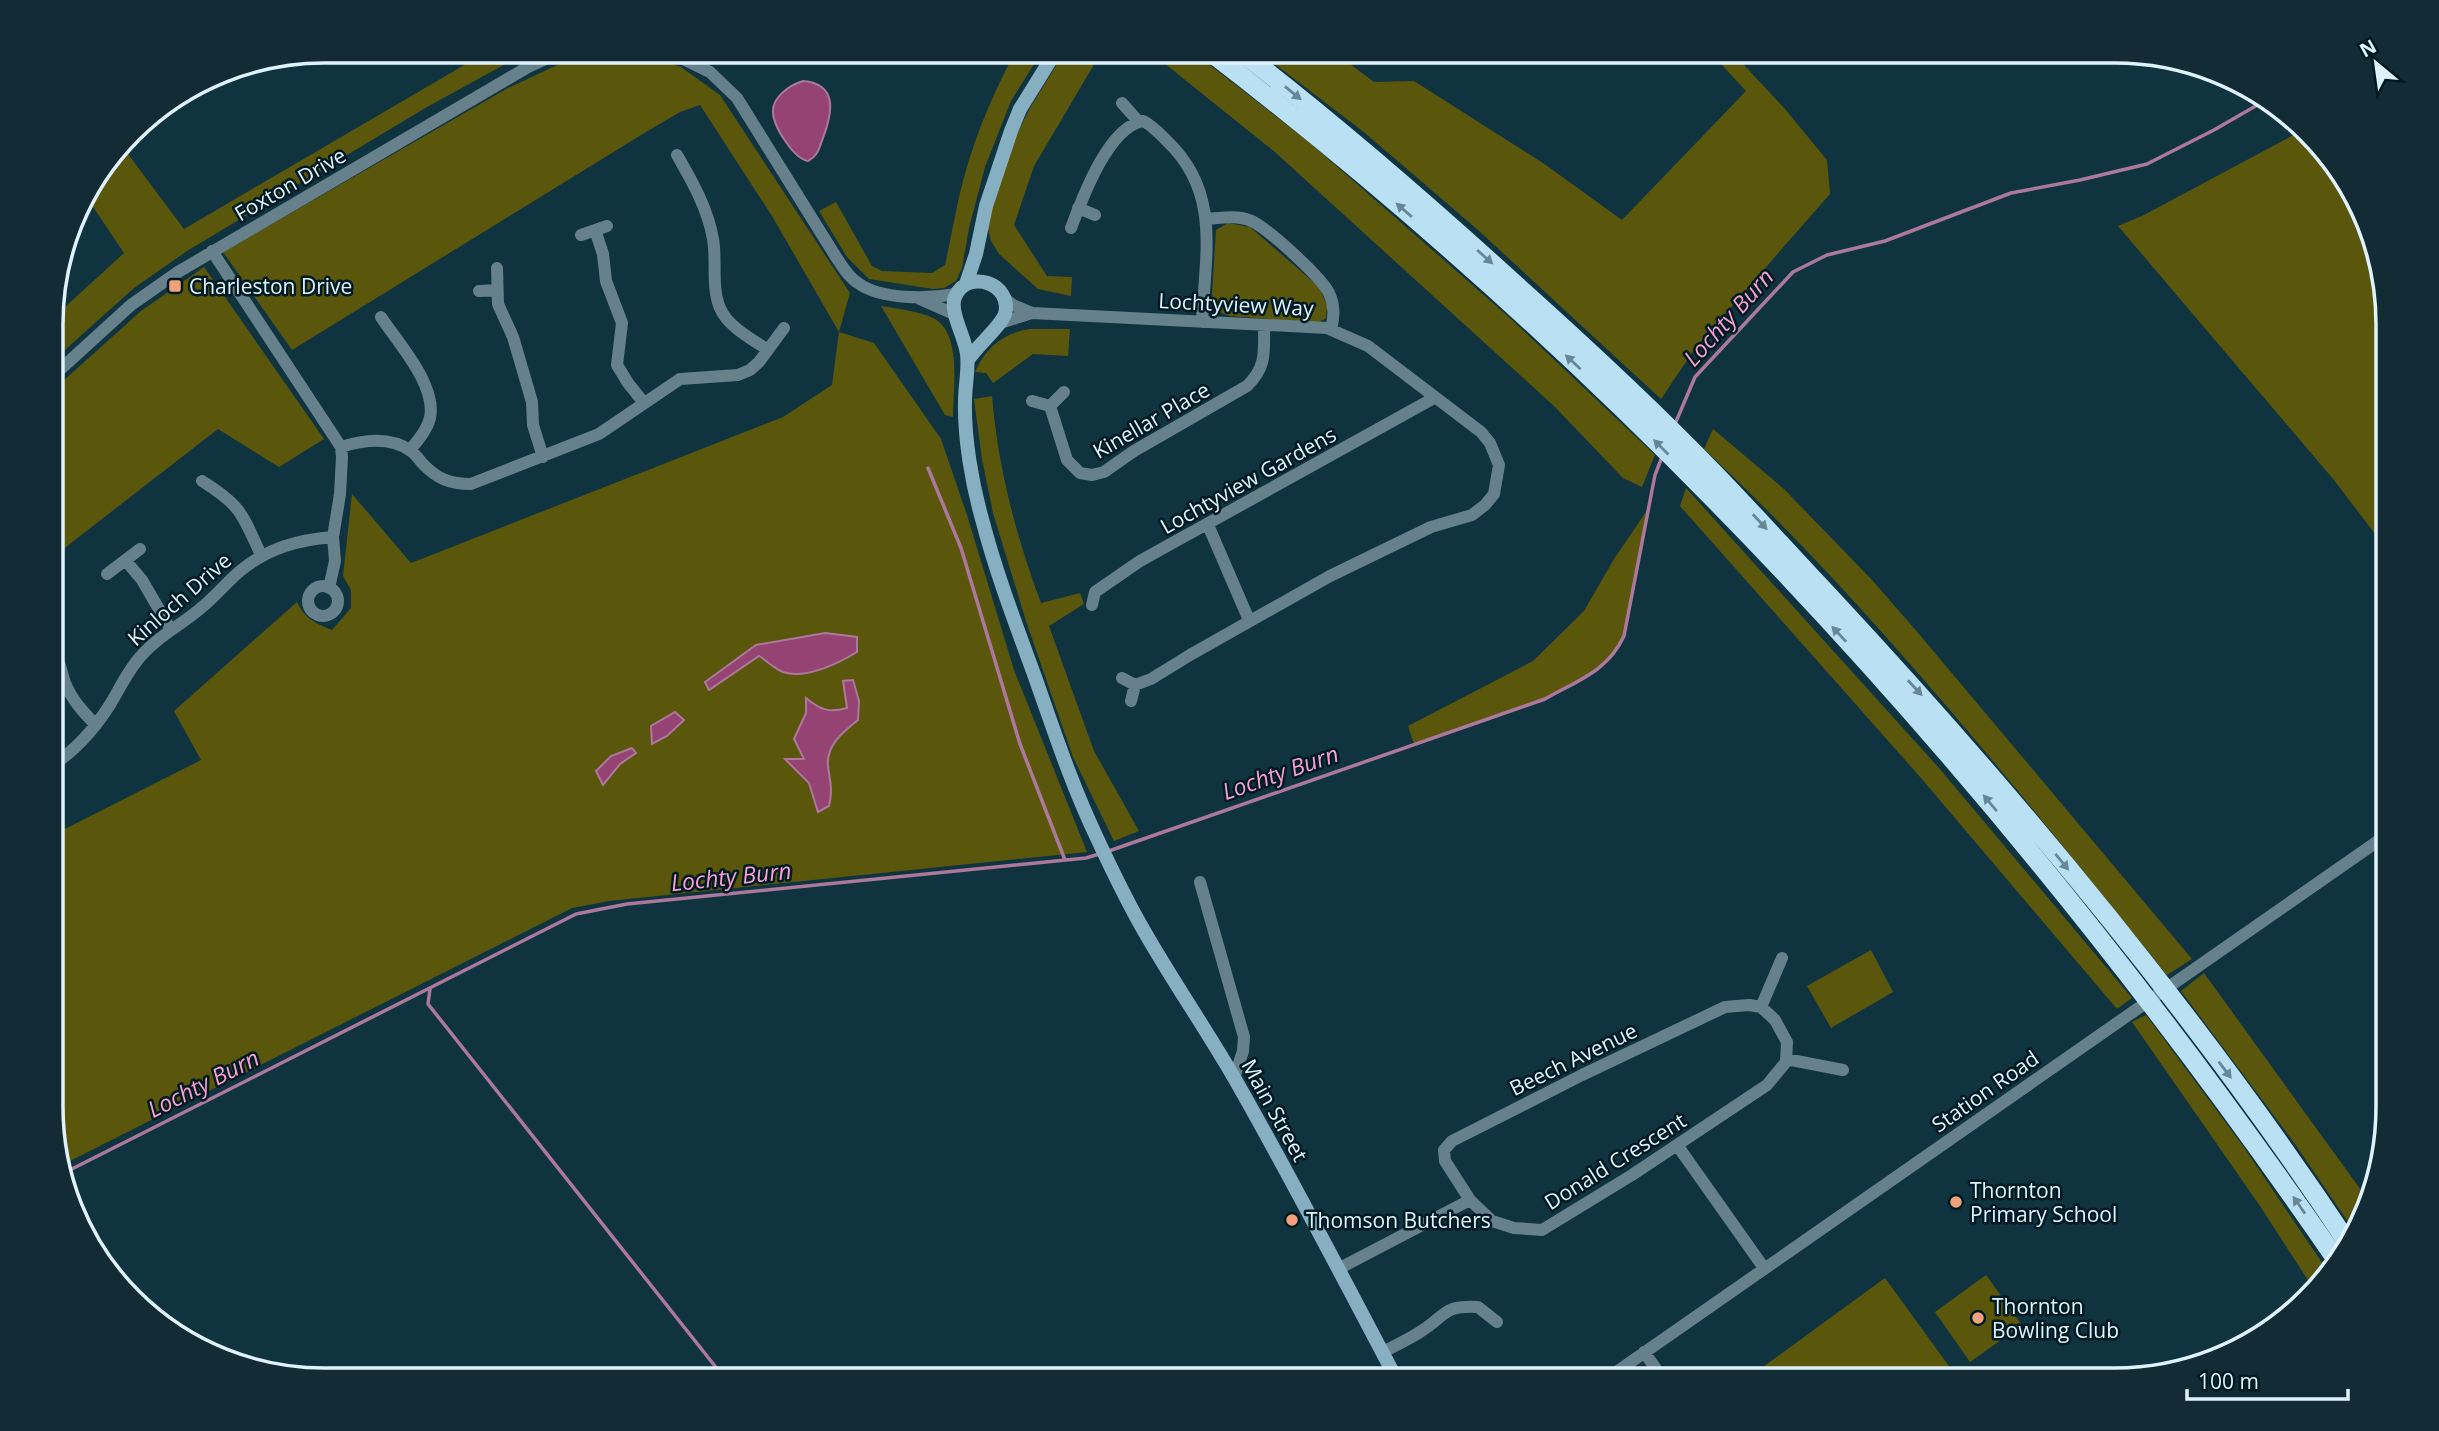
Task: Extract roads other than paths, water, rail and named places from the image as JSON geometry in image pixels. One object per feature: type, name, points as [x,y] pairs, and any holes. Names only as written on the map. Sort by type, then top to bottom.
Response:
[{"type":"highway","points":[[1224,63],[1395,202],[1629,402],[1931,705],[2054,852],[2134,966],[2176,1019],[2243,1094],[2342,1235]]},
{"type":"highway","points":[[1255,63],[1408,188],[1586,348],[1629,402]]},
{"type":"highway","points":[[2176,1019],[2332,1253]]},
{"type":"main road","points":[[968,360],[953,304],[976,254],[986,206],[1011,131],[1020,109],[1049,63]]},
{"type":"main road","points":[[968,360],[975,347],[997,326],[1006,311],[1004,298],[976,254]]},
{"type":"main road","points":[[961,289],[980,281],[994,285]]},
{"type":"main road","points":[[957,320],[966,330],[980,334],[997,326]]},
{"type":"main road","name":"Main Street","points":[[968,360],[964,404],[972,472],[981,517],[1009,606],[1095,835],[1140,924],[1234,1078],[1391,1368]]},
{"type":"street","name":"Foxton Drive","points":[[63,367],[131,306],[178,272],[537,63]]},
{"type":"street","points":[[692,63],[710,72],[737,97],[850,276],[868,289],[917,298],[957,320]]},
{"type":"street","points":[[1122,103],[1138,121],[1149,123],[1173,146],[1192,170],[1203,198],[1206,219],[1202,322]]},
{"type":"street","points":[[1071,228],[1098,163],[1114,143],[1138,121]]},
{"type":"street","points":[[677,155],[694,185],[711,230],[720,309],[727,320],[768,351]]},
{"type":"street","points":[[1078,208],[1095,215]]},
{"type":"street","points":[[1206,219],[1248,219],[1274,238],[1314,275],[1329,293],[1335,312],[1331,330]]},
{"type":"street","points":[[581,235],[601,228],[607,281],[622,323],[617,365],[644,403]]},
{"type":"street","points":[[212,251],[341,447],[342,466],[333,537],[335,561],[329,588]]},
{"type":"street","points":[[497,268],[496,290],[501,315],[513,337],[532,401],[533,425],[543,457]]},
{"type":"street","points":[[917,298],[961,289]]},
{"type":"street","points":[[479,290],[496,290]]},
{"type":"street","name":"Lochtyview Way","points":[[1004,298],[1032,313],[1331,330],[1368,346],[1481,432],[1490,443],[1499,465],[1494,494],[1472,514],[1431,527],[1330,576],[1151,679],[1135,685]]},
{"type":"street","name":"Lochtyview Way","points":[[997,326],[1032,313]]},
{"type":"street","points":[[381,317],[425,382],[430,395],[429,418],[411,450]]},
{"type":"street","name":"Kinellar Place","points":[[1050,406],[1067,460],[1080,473],[1099,474],[1247,386],[1257,376],[1264,361],[1264,325]]},
{"type":"street","points":[[341,447],[381,440],[411,450],[429,471],[441,480],[455,484],[471,484],[598,434],[680,379],[731,376],[750,370],[784,328]]},
{"type":"street","points":[[1032,401],[1050,406],[1064,392]]},
{"type":"street","name":"Lochtyview Gardens","points":[[1090,593],[1140,561],[1434,398]]},
{"type":"street","points":[[202,481],[227,497],[242,513],[261,555]]},
{"type":"street","points":[[1208,525],[1250,620]]},
{"type":"street","name":"Kinloch Drive","points":[[63,758],[96,725],[134,664],[158,638],[201,609],[240,571],[261,555],[281,546],[302,540],[333,537]]},
{"type":"street","points":[[107,574],[140,550]]},
{"type":"street","points":[[126,561],[142,580],[171,630]]},
{"type":"street","points":[[63,674],[68,691],[77,706],[96,725]]},
{"type":"street","points":[[1122,678],[1135,685],[1131,701]]},
{"type":"street","name":"Station Road","points":[[1622,1368],[2376,842]]},
{"type":"street","points":[[1200,882],[1244,1037],[1244,1051],[1234,1078]]},
{"type":"street","points":[[1782,958],[1760,1007],[1775,1020],[1787,1042],[1786,1059],[1843,1070]]},
{"type":"street","name":"Beech Avenue","points":[[1470,1200],[1445,1161],[1444,1150],[1452,1141],[1725,1007],[1760,1007]]},
{"type":"street","name":"Donald Crescent","points":[[1470,1200],[1493,1220],[1514,1228],[1542,1230],[1767,1085],[1786,1059]]},
{"type":"street","points":[[1677,1145],[1765,1268]]},
{"type":"street","points":[[1338,1269],[1470,1200]]},
{"type":"street","points":[[1383,1352],[1455,1308],[1478,1307],[1497,1322]]},
{"type":"street","points":[[1644,1352],[1655,1368]]},
{"type":"waterway","name":"Lochty Burn","points":[[1675,424],[1695,377],[1793,272],[1827,255],[1885,241],[2011,193],[2147,164],[2257,105]]},
{"type":"waterway","name":"Lochty Burn","points":[[1106,852],[1545,699],[1600,667],[1624,636],[1655,475],[1662,457]]},
{"type":"waterway","points":[[928,468],[961,548],[1020,744],[1065,860]]},
{"type":"waterway","name":"Lochty Burn","points":[[71,1170],[576,914],[627,904],[1086,858],[1099,854]]},
{"type":"waterway","points":[[430,989],[428,1004],[716,1368]]},
{"type":"place","name":"Charleston Drive","points":[[175,286]]},
{"type":"place","name":"Thornton Primary School","points":[[1956,1202]]},
{"type":"place","name":"Thomson Butchers","points":[[1292,1220]]},
{"type":"place","name":"Thornton Bowling Club","points":[[1978,1318]]}]
